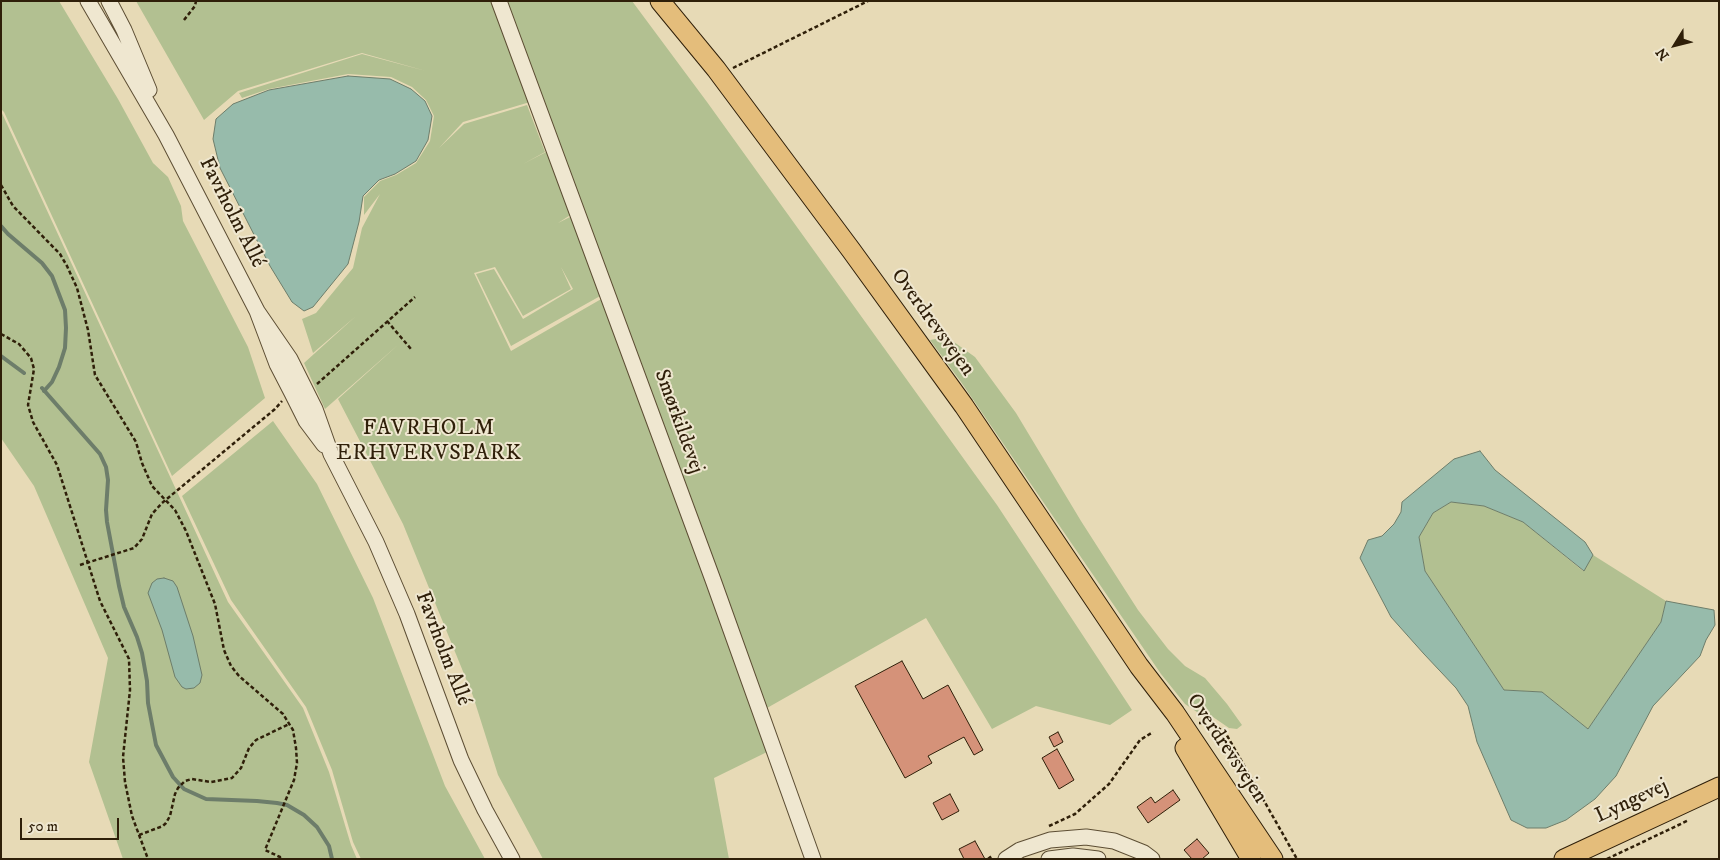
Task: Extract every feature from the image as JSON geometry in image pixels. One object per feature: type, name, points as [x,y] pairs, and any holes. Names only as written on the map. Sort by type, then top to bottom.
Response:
[{"type":"main road","name":"Overdrevsvejen","points":[[660,1],[670,9],[720,74],[964,406],[1139,666],[1175,713],[1273,859]]},
{"type":"main road","name":"Overdrevsvejen","points":[[1139,666],[1166,717],[1251,859]]},
{"type":"main road","name":"Lyngevej","points":[[1564,859],[1719,786]]},
{"type":"main road","points":[[1209,789],[1237,824],[1260,859]]},
{"type":"street","name":"Favrholm Allé","points":[[88,1],[166,135],[257,311],[290,359],[299,392],[322,424],[331,454],[372,534],[398,592],[424,656],[454,743],[512,859]]},
{"type":"street","name":"Favrholm Allé","points":[[109,1],[128,38],[166,135]]},
{"type":"street","name":"Smørkildevej","points":[[499,1],[814,859]]},
{"type":"street","points":[[1001,856],[1050,840],[1086,836],[1114,841],[1150,858]]},
{"type":"street","points":[[1049,859],[1073,856],[1098,859]]},
{"type":"path","points":[[184,20],[195,6],[196,1]]},
{"type":"path","points":[[720,74],[868,1]]},
{"type":"path","points":[[1,185],[13,206],[60,254],[68,266],[77,288],[88,330],[95,375],[136,442],[142,463],[152,486],[175,510],[186,531],[215,604],[224,650],[231,666],[239,676],[283,714],[293,730],[297,764],[294,780],[265,850],[280,857],[280,859]]},
{"type":"path","points":[[80,565],[134,548],[142,539],[152,514],[166,500],[276,409],[283,398],[314,386],[415,297]]},
{"type":"path","points":[[387,321],[411,349]]},
{"type":"path","points":[[1,334],[19,344],[31,358],[34,369],[28,405],[33,422],[57,465],[100,601],[129,660],[130,690],[123,757],[124,782],[132,816],[148,859]]},
{"type":"path","points":[[1199,723],[1209,723],[1225,732],[1297,859]]},
{"type":"path","points":[[139,835],[163,826],[170,816],[175,794],[184,782],[192,779],[211,782],[232,778],[238,773],[248,748],[256,740],[289,724]]},
{"type":"path","points":[[1043,828],[1075,814],[1082,808],[1109,784],[1140,740],[1154,732]]},
{"type":"path","points":[[1607,859],[1693,818]]},
{"type":"path","points":[[988,859],[1001,856]]},
{"type":"shaded area","points":[[1,1],[59,1],[118,99],[153,163],[168,177],[181,206],[183,221],[248,347],[265,398],[172,476],[1,109]]},
{"type":"shaded area","points":[[136,1],[632,1],[707,102],[997,505],[1132,710],[1110,725],[1036,706],[992,729],[926,618],[767,708],[754,708],[606,298],[530,102],[463,122],[439,148],[464,124],[527,105],[545,152],[523,164],[548,151],[572,214],[558,223],[572,216],[602,295],[511,346],[476,274],[494,269],[523,319],[573,289],[561,267],[571,289],[523,316],[495,267],[474,273],[511,351],[603,298],[767,752],[714,778],[729,859],[543,859],[498,775],[473,696],[403,524],[338,399],[399,344],[325,409],[304,363],[356,316],[313,353],[302,319],[316,313],[353,268],[362,228],[380,194],[364,215],[364,197],[380,181],[396,175],[416,163],[430,141],[434,116],[426,100],[412,87],[391,77],[348,74],[269,89],[242,98],[239,93],[362,54],[426,71],[362,53],[238,91],[204,120]]},
{"type":"shaded area","points":[[348,76],[390,79],[411,89],[425,101],[432,116],[428,140],[416,161],[395,174],[379,180],[363,196],[359,222],[348,264],[313,307],[304,311],[292,302],[270,266],[220,168],[213,139],[216,119],[233,104],[269,90]]},
{"type":"shaded area","points":[[1,111],[228,602],[303,708],[329,772],[357,859],[123,859],[89,762],[108,658],[34,486],[1,438]]},
{"type":"shaded area","points":[[947,337],[975,357],[1016,413],[1081,521],[1138,610],[1168,649],[1185,666],[1205,678],[1227,704],[1242,725],[1237,729],[1229,728],[1213,717],[1200,714],[1185,704],[1161,674],[961,382],[930,340]]},
{"type":"shaded area","points":[[273,421],[317,484],[373,598],[445,786],[485,859],[361,859],[353,842],[332,770],[306,707],[231,600],[182,496]]},
{"type":"shaded area","points":[[1480,451],[1495,470],[1585,542],[1593,555],[1584,571],[1523,522],[1484,506],[1451,502],[1433,513],[1419,537],[1425,571],[1504,690],[1542,692],[1588,729],[1661,622],[1666,601],[1714,610],[1715,625],[1706,640],[1700,656],[1653,706],[1616,776],[1595,799],[1566,820],[1546,828],[1527,828],[1511,820],[1477,742],[1468,706],[1456,688],[1391,617],[1360,558],[1368,540],[1382,536],[1394,524],[1401,512],[1402,502],[1454,459]]},
{"type":"shaded area","points":[[1451,502],[1484,506],[1523,522],[1583,571],[1593,555],[1666,601],[1661,622],[1588,729],[1542,692],[1504,690],[1425,571],[1419,537],[1433,513]]},
{"type":"shaded area","points":[[164,578],[173,581],[177,587],[193,636],[202,675],[200,683],[194,688],[186,689],[182,687],[175,677],[162,630],[148,593],[152,583],[157,579]]},
{"type":"building","points":[[902,661],[923,699],[948,685],[983,750],[974,755],[964,737],[928,756],[932,763],[905,778],[855,686]]},
{"type":"building","points":[[1058,732],[1063,742],[1054,747],[1049,737]]},
{"type":"building","points":[[1057,749],[1074,780],[1059,789],[1042,758]]},
{"type":"building","points":[[1173,790],[1180,800],[1148,823],[1137,807],[1151,797],[1155,803]]},
{"type":"building","points":[[950,794],[959,811],[942,820],[933,803]]},
{"type":"building","points":[[1197,839],[1209,853],[1202,859],[1192,859],[1184,850]]},
{"type":"building","points":[[975,841],[985,859],[964,859],[959,849]]},
{"type":"waterway","points":[[1,226],[42,263],[52,276],[65,310],[65,348],[52,382],[44,391]]},
{"type":"waterway","points":[[1,356],[24,373]]},
{"type":"waterway","points":[[42,388],[100,454],[106,467],[108,480],[107,522],[119,586],[124,607],[142,653],[147,681],[148,703],[156,745],[173,777],[184,789],[206,799],[257,801],[287,805],[304,815],[317,827],[329,846],[332,859]]},
{"type":"district","name":"FAVRHOLM ERHVERVSPARK","points":[[429,442]]}]
